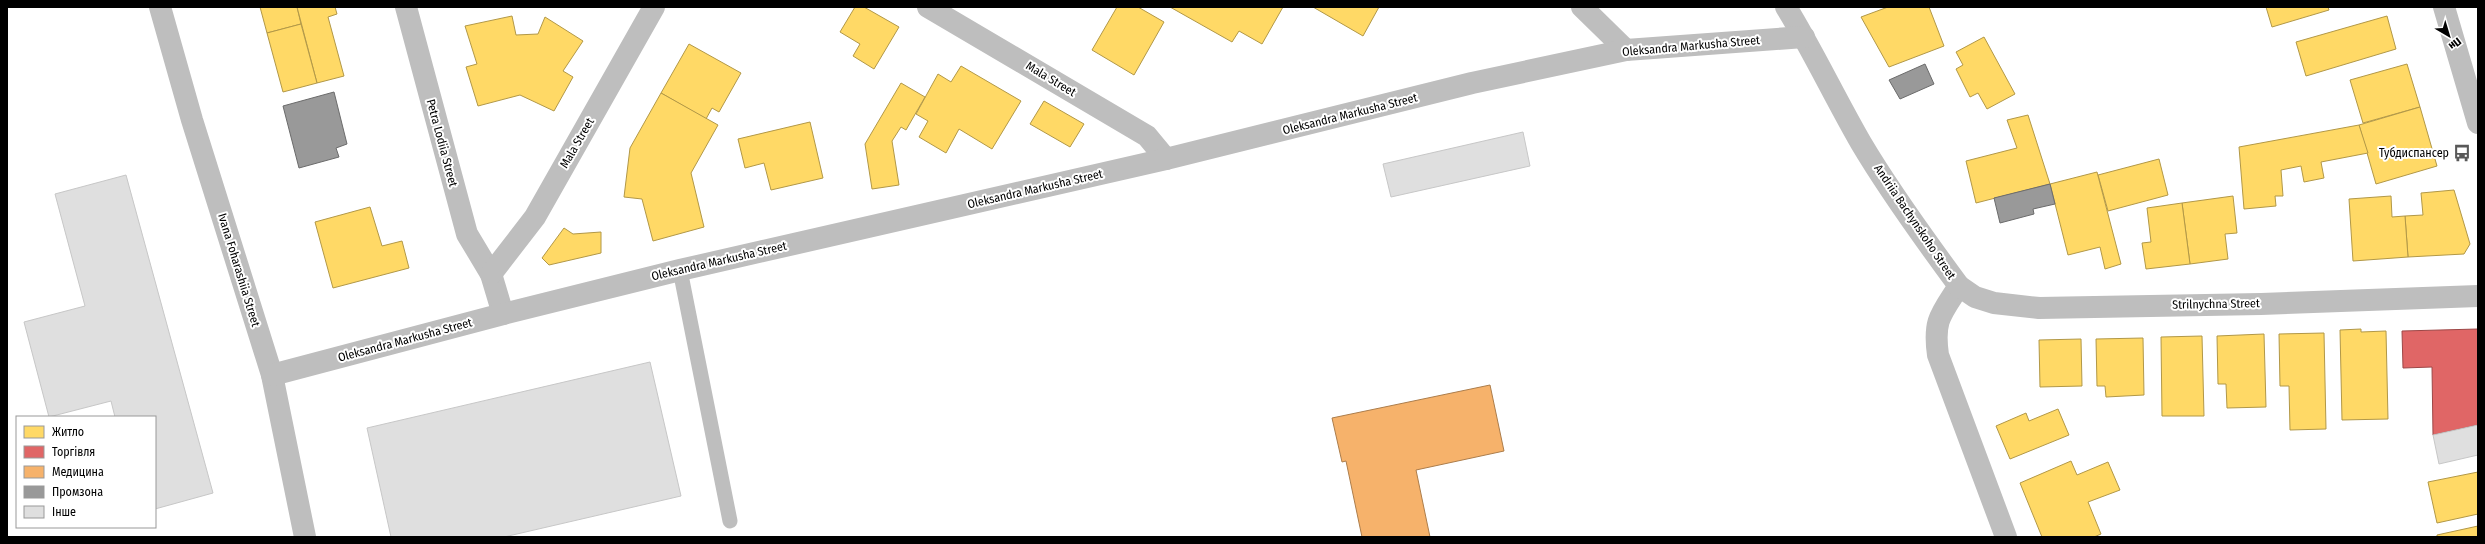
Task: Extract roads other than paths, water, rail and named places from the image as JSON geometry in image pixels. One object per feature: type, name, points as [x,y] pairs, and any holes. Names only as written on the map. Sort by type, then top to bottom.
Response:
[{"type":"street","name":"Ivana Foharashiia Street","points":[[160,7],[192,120],[272,375],[305,537]]},
{"type":"street","name":"Petra Lodiia Street","points":[[406,7],[467,234],[490,274],[503,314]]},
{"type":"street","name":"Mala Street","points":[[490,274],[535,217],[654,7]]},
{"type":"street","name":"Mala Street","points":[[928,7],[1147,136],[1166,159]]},
{"type":"street","points":[[1582,7],[1626,50]]},
{"type":"street","name":"Andriia Bachynskoho Street","points":[[1786,7],[1862,143],[1925,240],[1959,286],[1938,319],[1936,338],[1938,355],[2006,537]]},
{"type":"street","points":[[2444,7],[2478,123]]},
{"type":"street","name":"Oleksandra Markusha Street","points":[[272,375],[503,314],[680,270],[1166,159],[1472,84],[1626,50],[1804,37]]},
{"type":"street","name":"Strilnychna Street","points":[[1959,286],[1975,297],[1994,303],[2039,308],[2285,303],[2478,296]]},
{"type":"lane","points":[[680,270],[730,521]]},
{"type":"place","name":"Тубдиспансер","points":[[2462,153]]}]
